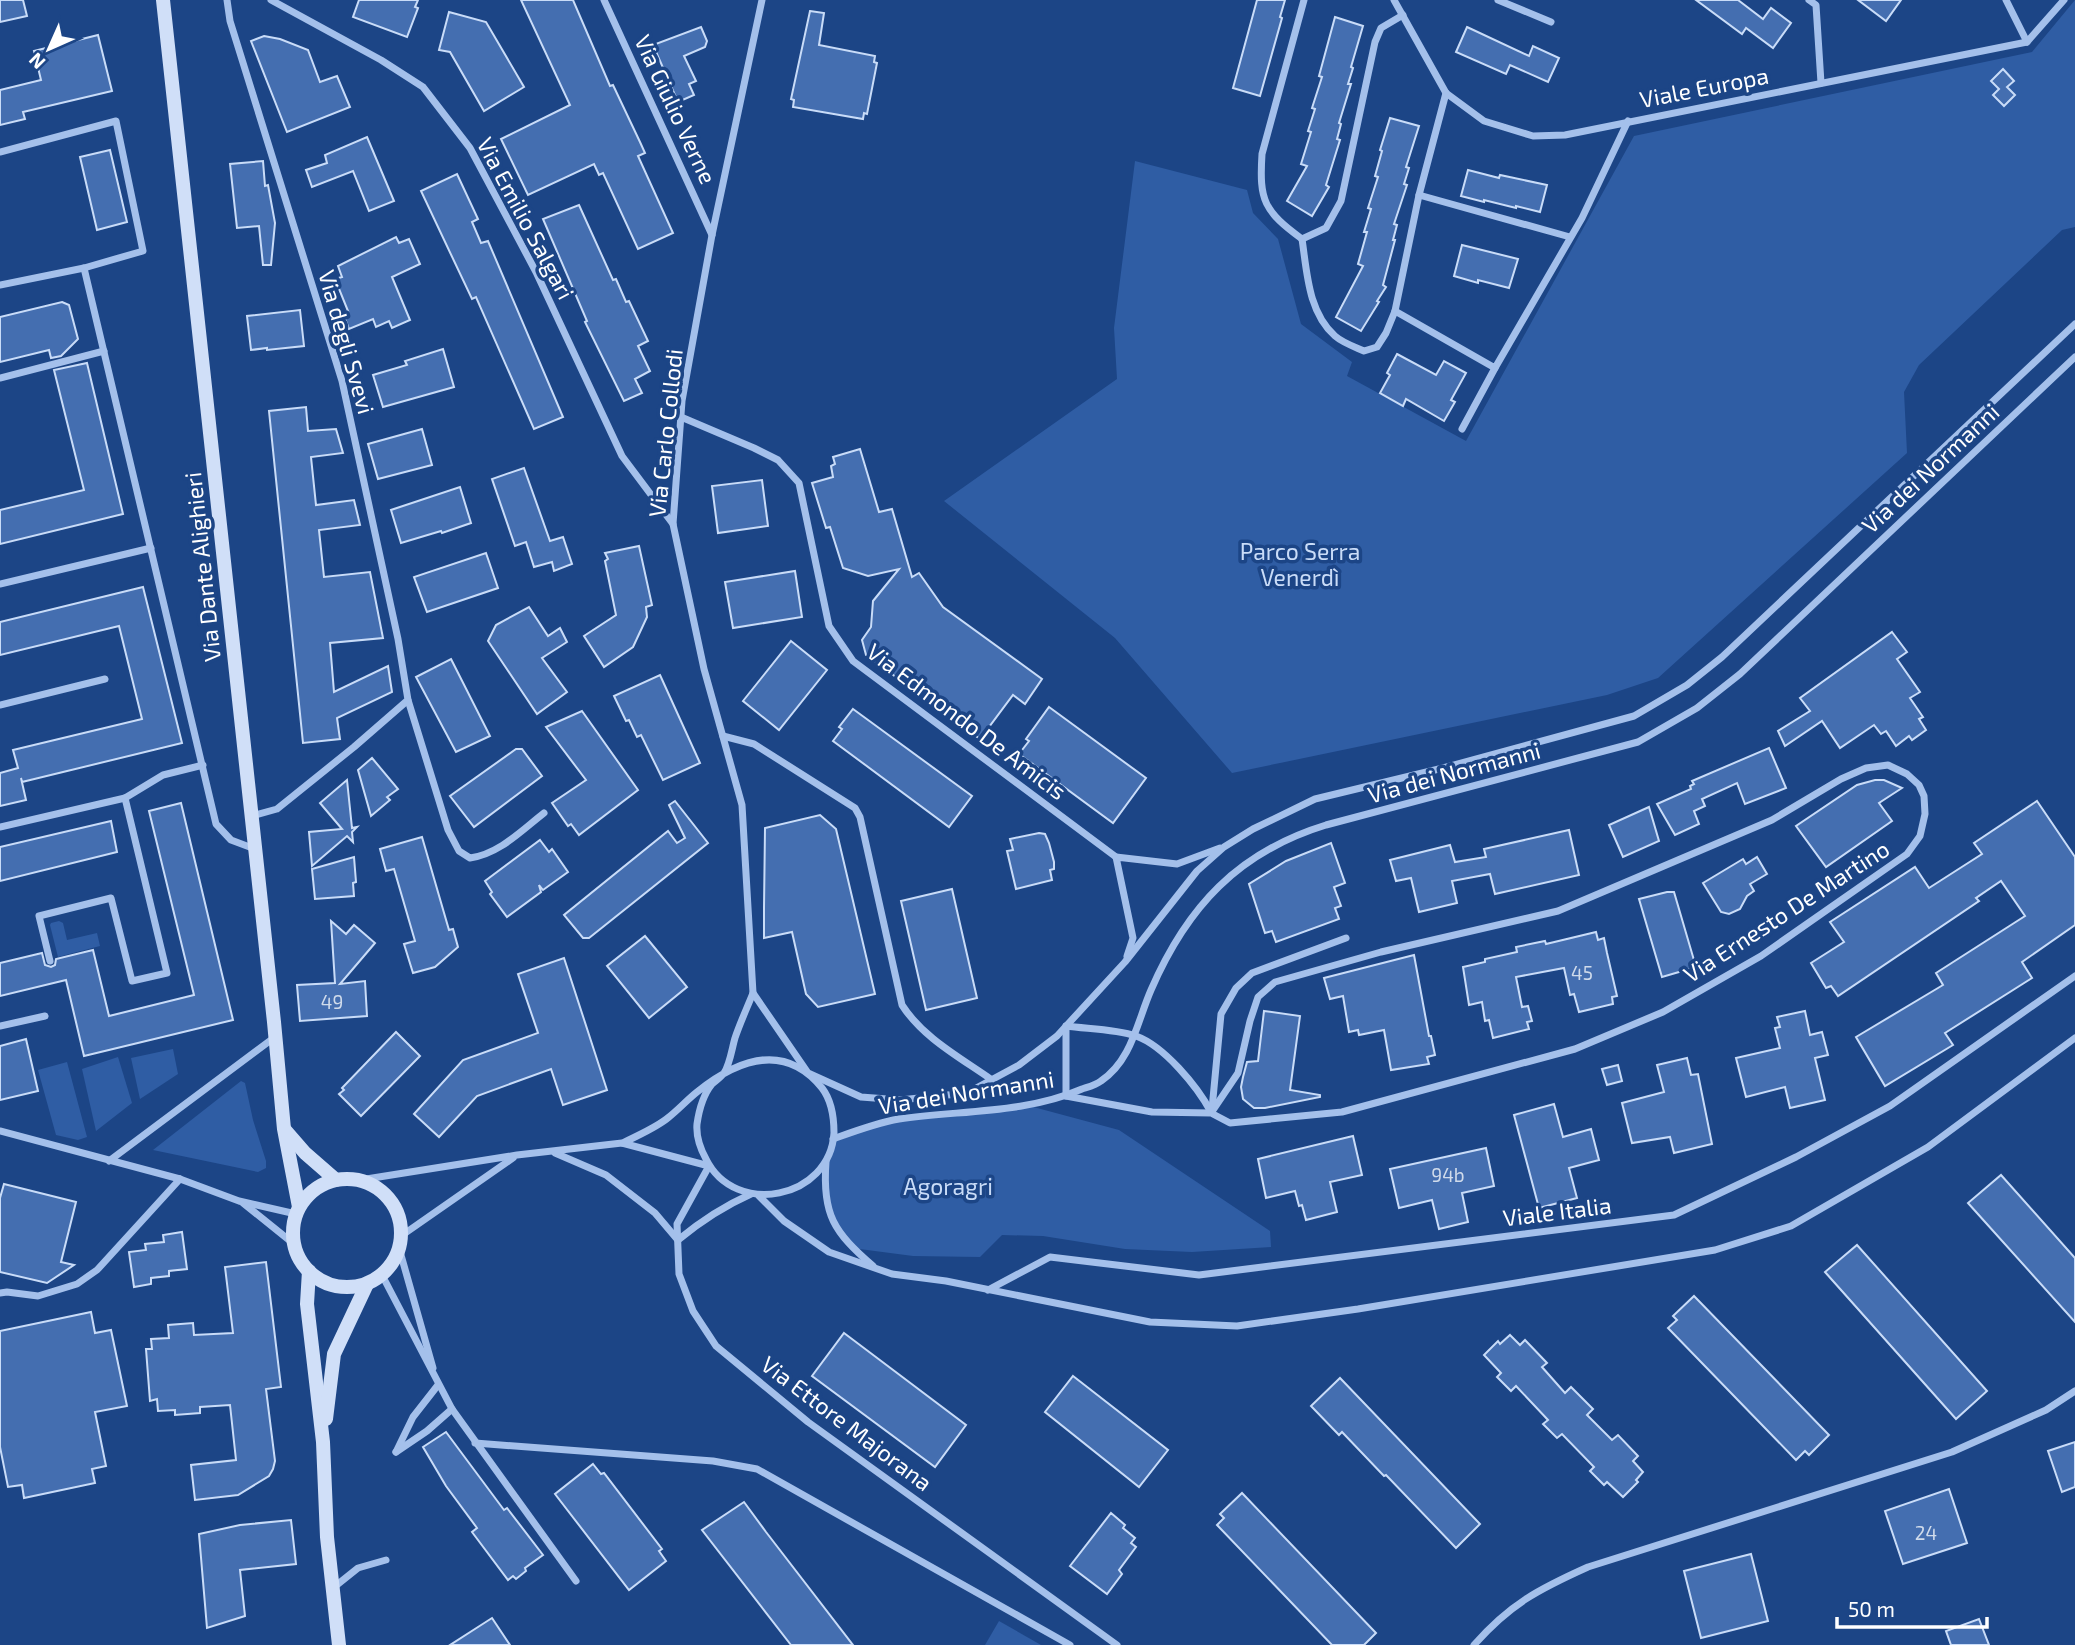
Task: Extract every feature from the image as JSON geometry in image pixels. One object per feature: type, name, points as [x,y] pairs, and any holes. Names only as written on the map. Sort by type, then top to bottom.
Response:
[{"type":"main road","name":"Via Dante Alighieri","points":[[163,0],[284,1129],[298,1210],[293,1228],[294,1244]]},
{"type":"main road","points":[[284,1129],[305,1153],[336,1180]]},
{"type":"main road","points":[[294,1244],[297,1254],[309,1271],[319,1279],[342,1287],[367,1283],[382,1275],[393,1263],[400,1242],[401,1223],[391,1201],[372,1185],[360,1180],[336,1180],[315,1189],[298,1210]]},
{"type":"main road","points":[[309,1271],[307,1304],[323,1442],[327,1537],[340,1645]]},
{"type":"main road","points":[[323,1442],[334,1354],[367,1283]]},
{"type":"street","name":"Via degli Svevi","points":[[227,0],[230,21],[342,382],[398,639],[408,700],[448,830],[459,851],[470,858],[482,856],[500,847],[544,813]]},
{"type":"street","name":"Via Giulio Verne","points":[[604,0],[712,235]]},
{"type":"street","name":"Via Carlo Collodi","points":[[752,993],[741,805],[704,669],[673,524],[681,417],[712,235],[762,0]]},
{"type":"street","points":[[1304,0],[1262,154],[1264,202],[1282,224],[1303,239],[1309,287],[1319,316],[1336,337],[1364,351],[1377,347],[1395,311],[1419,195],[1446,93]]},
{"type":"street","name":"Viale Europa","points":[[1394,0],[1446,93],[1484,121],[1533,136],[1564,135],[2027,42]]},
{"type":"street","points":[[1498,0],[1551,22]]},
{"type":"street","points":[[1809,0],[1816,5],[1821,83]]},
{"type":"street","points":[[2006,0],[2027,42],[2060,1]]},
{"type":"street","name":"Via Emilio Salgari","points":[[276,1],[423,87],[462,138],[536,272],[622,456],[673,524]]},
{"type":"street","points":[[1303,239],[1326,228],[1341,201],[1375,41],[1381,28],[1402,15]]},
{"type":"street","points":[[0,152],[116,121],[143,251],[84,268],[0,285]]},
{"type":"street","points":[[1462,429],[1582,218],[1628,121]]},
{"type":"street","points":[[1419,195],[1570,237]]},
{"type":"street","points":[[84,268],[216,824],[231,840],[256,850]]},
{"type":"street","points":[[1395,311],[1495,369]]},
{"type":"street","name":"Via dei Normanni","points":[[808,1073],[861,1097],[900,1100],[967,1093],[1019,1065],[1057,1036],[1125,962],[1197,872],[1224,847],[1253,829],[1314,799],[1443,768],[1634,716],[1686,685],[1722,657],[2075,324]]},
{"type":"street","points":[[0,378],[104,351]]},
{"type":"street","name":"Via dei Normanni","points":[[833,1139],[899,1119],[995,1110],[1066,1096],[1101,1081],[1127,1054],[1151,990],[1171,950],[1201,905],[1230,874],[1268,849],[1301,833],[1638,742],[1697,708],[1741,674],[2075,358]]},
{"type":"street","name":"Via Edmondo De Amicis","points":[[681,417],[778,460],[799,483],[829,626],[853,661],[1116,857]]},
{"type":"street","points":[[0,584],[151,548]]},
{"type":"street","points":[[0,705],[105,679]]},
{"type":"street","points":[[252,816],[277,809],[408,700]]},
{"type":"street","points":[[723,736],[754,744],[855,808],[860,817],[902,1005],[927,1034],[992,1080]]},
{"type":"street","points":[[0,827],[125,798],[163,775],[203,765]]},
{"type":"street","name":"Via Ernesto De Martino","points":[[1888,765],[1906,774],[1919,785],[1924,796],[1925,814],[1920,836],[1907,854],[1760,956],[1663,1012],[1574,1049],[1342,1112],[1230,1123],[1211,1113],[1238,1073],[1258,997],[1275,982],[1381,952],[1558,911],[1772,820],[1841,779],[1866,768],[1888,765]]},
{"type":"street","points":[[50,961],[39,916],[111,898],[132,981],[167,973],[125,798]]},
{"type":"street","points":[[1125,962],[1133,938],[1116,857],[1177,864],[1224,847]]},
{"type":"street","points":[[1211,1113],[1220,1014],[1236,988],[1252,973],[1346,937]]},
{"type":"street","name":"Viale Italia","points":[[988,1291],[1051,1257],[1199,1275],[1674,1215],[1796,1157],[1890,1106],[2075,976]]},
{"type":"street","points":[[752,993],[724,1072],[710,1087],[700,1106],[697,1127],[700,1147],[709,1166],[722,1181],[740,1191],[756,1195],[779,1195],[798,1188],[814,1176],[826,1160]]},
{"type":"street","points":[[752,993],[808,1073],[824,1090],[834,1122],[833,1139],[826,1160],[824,1190],[832,1222],[852,1248],[876,1269]]},
{"type":"street","points":[[0,1027],[46,1016]]},
{"type":"street","points":[[1066,1026],[1135,1035],[1158,1047],[1202,1096],[1211,1113],[1152,1112],[1066,1096],[1066,1026]]},
{"type":"street","points":[[109,1161],[275,1037]]},
{"type":"street","points":[[756,1195],[784,1221],[829,1252],[892,1274],[946,1281],[1150,1322],[1237,1326],[1358,1309],[1715,1250],[1791,1226],[1928,1147],[2075,1038]]},
{"type":"street","points":[[622,1143],[668,1118],[696,1092],[724,1072],[744,1062],[766,1059],[788,1062],[808,1073]]},
{"type":"street","points":[[0,1131],[180,1179],[239,1200],[298,1210]]},
{"type":"street","points":[[360,1180],[622,1143],[709,1166]]},
{"type":"street","points":[[552,1151],[606,1175],[655,1213],[678,1240],[697,1224],[729,1204],[756,1195]]},
{"type":"street","points":[[438,1385],[400,1242],[517,1156]]},
{"type":"street","name":"Via Ettore Majorana","points":[[709,1166],[677,1224],[680,1274],[693,1311],[716,1346],[808,1422],[1116,1645]]},
{"type":"street","points":[[0,1293],[38,1296],[77,1284],[97,1270],[180,1179]]},
{"type":"street","points":[[239,1200],[294,1244]]},
{"type":"street","points":[[382,1275],[452,1409],[576,1581]]},
{"type":"street","points":[[438,1385],[413,1417],[396,1452],[427,1431],[452,1409]]},
{"type":"street","points":[[1474,1645],[1516,1604],[1541,1588],[1588,1567],[1952,1452],[2046,1410],[2075,1391]]},
{"type":"street","points":[[475,1443],[713,1461],[757,1469],[1070,1645]]},
{"type":"street","points":[[333,1588],[358,1568],[386,1560]]},
{"type":"green space","name":"Parco Serra Venerdì","points":[[2075,0],[2075,227],[2062,230],[1919,365],[1904,392],[1907,453],[1658,678],[1607,695],[1232,773],[1115,638],[944,501],[1117,379],[1114,328],[1135,161],[1247,190],[1253,213],[1278,239],[1301,324],[1352,362],[1347,376],[1466,441],[1634,136],[2032,52]]},
{"type":"green space","points":[[59,921],[63,923],[67,940],[97,933],[100,946],[58,957],[50,925]]},
{"type":"green space","points":[[173,1049],[178,1074],[140,1099],[131,1058]]},
{"type":"green space","points":[[118,1057],[132,1103],[96,1131],[82,1069]]},
{"type":"green space","points":[[67,1062],[87,1137],[78,1140],[56,1135],[38,1070]]},
{"type":"green space","points":[[241,1081],[245,1083],[266,1168],[258,1172],[153,1150]]},
{"type":"green space","name":"Agoragri","points":[[1026,1105],[1119,1130],[1270,1231],[1271,1247],[1192,1252],[1125,1249],[1043,1236],[1002,1235],[980,1257],[913,1256],[852,1248],[834,1225],[828,1211],[825,1191],[827,1160],[833,1139],[899,1119]]},
{"type":"green space","points":[[999,1621],[1041,1645],[985,1645]]},
{"type":"building","points":[[0,0],[23,0],[27,16],[0,22]]},
{"type":"building","points":[[359,0],[418,0],[415,7],[418,8],[407,37],[353,17]]},
{"type":"building","points":[[521,0],[573,0],[610,86],[613,85],[645,153],[638,156],[673,233],[638,249],[603,173],[599,175],[594,164],[528,195],[501,139],[570,105]]},
{"type":"building","points":[[1257,0],[1285,0],[1260,96],[1233,88]]},
{"type":"building","points":[[1696,0],[1738,0],[1763,19],[1771,8],[1791,23],[1773,48],[1746,28],[1742,34]]},
{"type":"building","points":[[1858,0],[1901,0],[1886,21]]},
{"type":"building","points":[[810,11],[824,13],[819,45],[875,56],[874,62],[877,63],[867,114],[864,113],[863,119],[793,107],[794,100],[791,99]]},
{"type":"building","points":[[449,12],[486,22],[524,87],[484,111],[450,52],[439,50]]},
{"type":"building","points":[[1335,17],[1363,26],[1351,67],[1353,68],[1348,84],[1351,84],[1339,123],[1341,124],[1337,139],[1340,140],[1326,185],[1329,187],[1312,216],[1287,201],[1307,166],[1301,164],[1311,132],[1308,131],[1315,109],[1312,108]]},
{"type":"building","points":[[701,27],[707,41],[705,47],[684,56],[696,81],[689,84],[694,95],[678,102],[653,45]]},
{"type":"building","points":[[1467,27],[1529,56],[1533,46],[1559,58],[1548,82],[1510,65],[1506,74],[1456,52]]},
{"type":"building","points":[[98,35],[112,91],[23,112],[25,119],[0,125],[0,90],[41,80],[34,51]]},
{"type":"building","points":[[264,36],[308,50],[320,82],[337,76],[350,107],[287,132],[251,41]]},
{"type":"building","points":[[2003,69],[2014,81],[2007,87],[2015,95],[2004,106],[1993,95],[1999,89],[1991,81]]},
{"type":"building","points":[[1390,118],[1419,126],[1406,167],[1409,168],[1404,184],[1407,185],[1394,224],[1397,225],[1395,240],[1383,285],[1386,287],[1361,331],[1336,317],[1363,266],[1358,264],[1367,232],[1364,232],[1371,209],[1368,208],[1378,177],[1375,176],[1382,151],[1380,150]]},
{"type":"building","points":[[367,137],[394,201],[369,211],[353,171],[312,187],[306,170],[327,163],[325,155]]},
{"type":"building","points":[[110,150],[127,222],[97,230],[80,157]]},
{"type":"building","points":[[263,161],[265,186],[268,185],[275,223],[271,265],[263,265],[259,226],[237,228],[230,164]]},
{"type":"building","points":[[1468,170],[1547,185],[1540,212],[1461,196]]},
{"type":"building","points":[[457,174],[478,219],[472,222],[481,243],[488,241],[563,417],[534,429],[476,297],[472,299],[421,191]]},
{"type":"building","points":[[579,205],[613,280],[616,279],[626,302],[629,301],[648,341],[638,346],[650,371],[635,379],[642,393],[624,401],[585,322],[587,321],[543,219]]},
{"type":"building","points":[[396,237],[399,243],[409,239],[420,264],[392,277],[410,320],[392,328],[389,321],[376,327],[373,319],[349,329],[343,313],[348,311],[335,279],[342,277],[338,266]]},
{"type":"building","points":[[1462,245],[1518,259],[1509,288],[1454,276]]},
{"type":"building","points":[[62,302],[69,305],[78,339],[61,356],[51,358],[49,350],[0,362],[0,317]]},
{"type":"building","points":[[300,310],[304,346],[251,350],[247,316]]},
{"type":"building","points":[[443,349],[454,387],[383,407],[373,375],[407,365],[405,361]]},
{"type":"building","points":[[1397,354],[1436,375],[1444,361],[1466,373],[1451,400],[1455,402],[1444,421],[1406,399],[1403,406],[1380,393]]},
{"type":"building","points":[[87,363],[123,514],[0,544],[0,510],[84,490],[54,370]]},
{"type":"building","points":[[306,407],[308,431],[336,429],[343,453],[311,457],[316,505],[354,500],[360,525],[319,530],[324,577],[370,572],[383,638],[330,643],[334,692],[388,666],[392,692],[337,718],[340,739],[303,743],[269,411]]},
{"type":"building","points":[[422,429],[432,465],[378,479],[368,444]]},
{"type":"building","points":[[860,449],[879,512],[892,509],[912,577],[919,573],[943,607],[1042,679],[1025,704],[1013,695],[980,739],[866,655],[862,640],[871,627],[873,601],[899,569],[868,576],[843,568],[830,527],[826,528],[812,483],[833,477],[833,457]]},
{"type":"building","points":[[524,468],[550,541],[563,537],[572,564],[554,571],[552,562],[534,567],[526,542],[515,546],[492,479]]},
{"type":"building","points":[[762,480],[768,526],[718,533],[712,486]]},
{"type":"building","points":[[460,487],[471,523],[401,543],[391,510]]},
{"type":"building","points":[[639,546],[652,605],[646,607],[647,617],[633,647],[604,667],[584,636],[616,615],[605,553]]},
{"type":"building","points":[[486,553],[498,588],[427,612],[414,577]]},
{"type":"building","points":[[795,571],[802,617],[733,628],[725,582]]},
{"type":"building","points":[[143,587],[182,743],[22,782],[21,778],[26,800],[0,806],[0,773],[18,768],[13,750],[142,719],[119,626],[0,655],[0,622]]},
{"type":"building","points":[[529,607],[548,636],[560,628],[567,642],[542,658],[567,692],[537,714],[488,641],[496,625]]},
{"type":"building","points":[[1892,632],[1907,652],[1897,659],[1920,692],[1910,698],[1923,717],[1919,719],[1926,730],[1912,740],[1909,736],[1896,746],[1886,731],[1881,734],[1874,725],[1840,748],[1822,721],[1785,746],[1778,731],[1810,711],[1800,698]]},
{"type":"building","points":[[791,641],[827,670],[779,730],[743,701]]},
{"type":"building","points":[[451,659],[490,736],[456,752],[416,677]]},
{"type":"building","points":[[660,675],[700,763],[663,780],[641,735],[637,737],[614,696]]},
{"type":"building","points":[[1049,707],[1146,778],[1113,823],[1019,754],[1029,741],[1026,739]]},
{"type":"building","points":[[853,709],[972,796],[949,827],[833,741],[842,729],[839,727]]},
{"type":"building","points":[[582,711],[638,790],[579,835],[571,824],[568,826],[552,803],[586,780],[546,727]]},
{"type":"building","points":[[1769,748],[1786,788],[1745,804],[1737,783],[1702,799],[1705,806],[1694,811],[1699,824],[1675,835],[1657,804],[1691,789],[1690,786],[1694,784],[1692,781]]},
{"type":"building","points":[[516,749],[522,749],[542,776],[474,827],[450,796]]},
{"type":"building","points":[[372,758],[398,789],[387,797],[390,800],[371,816],[358,770]]},
{"type":"building","points":[[347,780],[352,828],[357,827],[352,832],[353,842],[347,836],[312,866],[309,832],[342,829],[320,803]]},
{"type":"building","points":[[1884,780],[1902,788],[1879,803],[1892,821],[1826,867],[1796,826],[1857,785]]},
{"type":"building","points":[[675,801],[708,843],[589,938],[583,938],[564,915],[668,831],[677,843],[685,838],[669,805]]},
{"type":"building","points":[[2037,801],[2075,857],[2075,925],[2022,962],[2032,978],[1945,1033],[1953,1045],[1885,1086],[1856,1037],[1943,985],[1936,973],[2025,916],[2001,881],[1976,898],[1979,901],[1838,996],[1831,986],[1826,988],[1811,963],[1844,942],[1830,922],[1915,867],[1929,888],[1982,854],[1974,843]]},
{"type":"building","points":[[181,803],[233,1020],[84,1056],[66,980],[0,996],[0,963],[42,953],[45,965],[51,967],[55,965],[56,959],[93,950],[109,1016],[194,995],[149,811]]},
{"type":"building","points":[[1649,807],[1659,841],[1623,857],[1609,825]]},
{"type":"building","points":[[820,815],[836,829],[875,994],[818,1007],[806,994],[792,932],[764,938],[764,908],[765,828]]},
{"type":"building","points":[[111,821],[117,852],[0,881],[0,847]]},
{"type":"building","points":[[1569,830],[1579,875],[1495,894],[1490,874],[1452,881],[1457,903],[1419,912],[1411,878],[1396,881],[1390,860],[1450,845],[1455,862],[1486,857],[1484,849]]},
{"type":"building","points":[[1045,834],[1049,843],[1054,862],[1054,869],[1050,870],[1052,880],[1016,889],[1007,851],[1013,850],[1010,839]]},
{"type":"building","points":[[422,837],[449,930],[453,929],[458,947],[435,967],[413,973],[404,944],[415,941],[394,869],[386,871],[380,849]]},
{"type":"building","points":[[540,840],[549,852],[552,849],[568,872],[543,890],[539,885],[541,892],[507,917],[490,894],[492,892],[485,881]]},
{"type":"building","points":[[1331,843],[1345,883],[1334,887],[1341,906],[1335,908],[1339,919],[1276,942],[1272,931],[1265,933],[1249,884],[1286,861]]},
{"type":"building","points":[[354,857],[354,896],[315,899],[312,869]]},
{"type":"building","points":[[1757,857],[1767,874],[1750,884],[1754,891],[1747,896],[1740,909],[1729,914],[1721,912],[1703,883],[1743,859],[1746,864]]},
{"type":"building","points":[[952,889],[977,998],[926,1010],[901,901]]},
{"type":"building","points":[[1674,892],[1696,967],[1662,977],[1639,899]]},
{"type":"building","points":[[331,921],[346,934],[354,925],[375,943],[340,984],[365,981],[367,1016],[300,1021],[297,985],[335,983]]},
{"type":"building","points":[[1596,932],[1598,940],[1604,938],[1617,996],[1612,997],[1613,1004],[1579,1012],[1574,994],[1570,995],[1564,968],[1516,977],[1522,1007],[1528,1006],[1532,1021],[1527,1022],[1529,1029],[1493,1038],[1489,1020],[1485,1021],[1482,1002],[1469,1005],[1463,967],[1517,952],[1516,947],[1545,941],[1546,944]]},
{"type":"building","points":[[645,936],[687,987],[649,1018],[607,966]]},
{"type":"building","points":[[1414,955],[1435,1055],[1427,1057],[1429,1064],[1391,1070],[1384,1030],[1359,1035],[1358,1030],[1349,1032],[1343,996],[1330,999],[1324,978]]},
{"type":"building","points":[[564,958],[607,1090],[563,1105],[551,1069],[477,1096],[439,1137],[414,1114],[463,1060],[538,1033],[518,974]]},
{"type":"building","points":[[1264,1011],[1300,1016],[1290,1090],[1320,1097],[1265,1108],[1254,1108],[1243,1099],[1241,1087],[1247,1062],[1258,1061]]},
{"type":"building","points":[[1805,1011],[1810,1035],[1822,1032],[1828,1055],[1815,1058],[1825,1100],[1790,1108],[1785,1087],[1746,1097],[1736,1058],[1780,1048],[1775,1028],[1780,1027],[1777,1017]]},
{"type":"building","points":[[396,1032],[420,1056],[361,1116],[339,1094]]},
{"type":"building","points":[[26,1039],[38,1091],[0,1100],[0,1046]]},
{"type":"building","points":[[1687,1058],[1691,1075],[1698,1074],[1712,1144],[1674,1153],[1670,1137],[1632,1143],[1622,1103],[1664,1092],[1657,1065]]},
{"type":"building","points":[[1618,1065],[1622,1081],[1607,1085],[1602,1069]]},
{"type":"building","points":[[1554,1104],[1563,1137],[1591,1129],[1599,1160],[1569,1168],[1577,1198],[1539,1208],[1514,1115]]},
{"type":"building","points":[[1353,1136],[1362,1175],[1330,1182],[1337,1212],[1306,1220],[1295,1191],[1266,1198],[1258,1159]]},
{"type":"building","points":[[1486,1148],[1494,1186],[1462,1193],[1468,1222],[1439,1229],[1432,1200],[1399,1208],[1390,1169]]},
{"type":"building","points":[[2001,1175],[2075,1258],[2075,1322],[1968,1203]]},
{"type":"building","points":[[4,1184],[76,1202],[61,1262],[74,1265],[47,1283],[0,1272],[0,1198]]},
{"type":"building","points":[[182,1232],[187,1269],[169,1271],[169,1276],[151,1278],[151,1284],[134,1287],[129,1252],[146,1250],[145,1244],[164,1242],[163,1235]]},
{"type":"building","points":[[1857,1245],[1987,1391],[1956,1419],[1825,1272]]},
{"type":"building","points":[[266,1262],[281,1387],[266,1389],[275,1461],[273,1469],[269,1476],[238,1495],[195,1500],[191,1465],[236,1460],[230,1405],[200,1407],[200,1413],[175,1415],[175,1410],[158,1411],[157,1399],[150,1401],[146,1349],[152,1349],[151,1339],[169,1338],[168,1325],[193,1323],[194,1335],[233,1333],[225,1267]]},
{"type":"building","points":[[1694,1296],[1829,1435],[1809,1455],[1805,1451],[1796,1460],[1668,1328],[1677,1320],[1673,1316]]},
{"type":"building","points":[[91,1312],[95,1333],[111,1330],[127,1406],[95,1412],[106,1466],[92,1469],[95,1483],[24,1498],[22,1485],[8,1487],[0,1447],[0,1331]]},
{"type":"building","points":[[844,1333],[966,1425],[935,1467],[812,1376]]},
{"type":"building","points":[[1510,1335],[1520,1345],[1525,1340],[1547,1363],[1542,1367],[1565,1393],[1571,1387],[1593,1409],[1587,1415],[1612,1440],[1618,1435],[1638,1456],[1633,1461],[1643,1472],[1636,1480],[1638,1482],[1623,1497],[1607,1482],[1604,1485],[1590,1471],[1594,1467],[1562,1434],[1557,1438],[1543,1424],[1548,1420],[1516,1386],[1511,1391],[1497,1377],[1501,1373],[1484,1355],[1498,1341],[1500,1344]]},
{"type":"building","points":[[1073,1376],[1168,1450],[1139,1487],[1045,1412]]},
{"type":"building","points":[[1340,1378],[1480,1524],[1456,1548],[1386,1475],[1384,1476],[1342,1432],[1339,1435],[1311,1406]]},
{"type":"building","points":[[446,1432],[504,1510],[507,1508],[543,1555],[525,1568],[526,1571],[516,1579],[513,1576],[508,1580],[472,1532],[477,1528],[446,1486],[423,1447]]},
{"type":"building","points":[[2075,1442],[2075,1487],[2062,1492],[2048,1451]]},
{"type":"building","points":[[593,1464],[601,1474],[604,1473],[662,1549],[659,1551],[666,1561],[629,1590],[555,1494]]},
{"type":"building","points":[[1949,1489],[1967,1543],[1903,1564],[1885,1511]]},
{"type":"building","points":[[1242,1493],[1376,1633],[1364,1645],[1332,1645],[1217,1525],[1224,1518],[1220,1514]]},
{"type":"building","points":[[744,1502],[853,1645],[791,1645],[702,1530]]},
{"type":"building","points":[[1111,1513],[1135,1538],[1131,1543],[1136,1547],[1119,1570],[1122,1574],[1107,1594],[1070,1566]]},
{"type":"building","points":[[291,1520],[296,1564],[240,1570],[245,1616],[207,1628],[199,1534],[240,1525]]},
{"type":"building","points":[[1751,1554],[1768,1621],[1701,1638],[1684,1571]]},
{"type":"building","points":[[492,1618],[510,1645],[450,1645]]},
{"type":"building","points":[[1979,1619],[1989,1645],[1951,1645],[1946,1631]]}]
